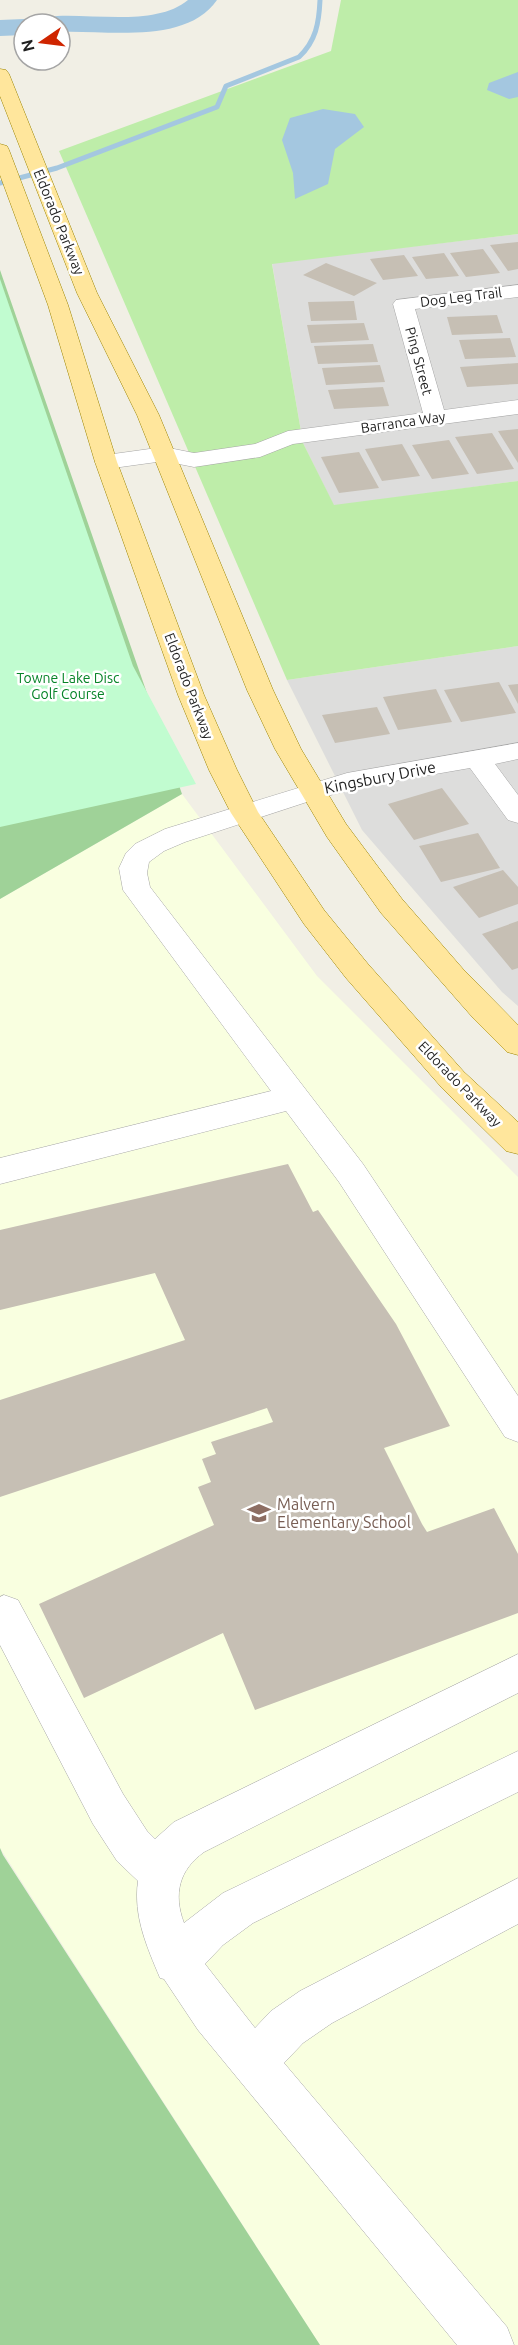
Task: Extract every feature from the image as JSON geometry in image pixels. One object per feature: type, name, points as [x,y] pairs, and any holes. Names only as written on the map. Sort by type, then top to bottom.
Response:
[{"type":"main road","name":"Eldorado Parkway","points":[[0,74],[100,325],[136,388],[286,747],[311,791],[375,887],[451,977],[518,1044]]},
{"type":"main road","name":"Eldorado Parkway","points":[[0,150],[58,305],[106,462],[191,695],[223,770],[245,813],[308,909],[357,971],[453,1080],[518,1142]]},
{"type":"street","name":"Dog Leg Trail","points":[[403,304],[518,291]]},
{"type":"street","name":"Ping Street","points":[[403,304],[435,418]]},
{"type":"street","name":"Barranca Way","points":[[106,462],[164,454],[194,460],[260,450],[288,438],[518,407]]},
{"type":"street","name":"Kingsbury Drive","points":[[518,751],[366,777],[311,791],[196,829],[151,847],[140,855],[134,864],[132,877],[137,890],[351,1173],[518,1426]]},
{"type":"street","points":[[477,759],[518,814]]},
{"type":"street","points":[[0,1171],[294,1097]]},
{"type":"street","points":[[4,1613],[108,1809],[132,1846],[160,1873]]},
{"type":"street","points":[[489,2345],[214,2014],[176,1962],[158,1915],[160,1873],[170,1854],[189,1836],[518,1673]]},
{"type":"street","points":[[176,1962],[208,1930],[238,1908],[518,1771]]},
{"type":"street","points":[[254,2062],[287,2027],[316,2007],[518,1900]]},
{"type":"shaded area","points":[[518,234],[518,481],[334,506],[303,443],[272,263]]},
{"type":"shaded area","points":[[518,646],[518,1006],[502,992],[362,830],[287,680]]},
{"type":"shaded area","name":"Malvern Elementary School","points":[[182,794],[317,976],[518,1177],[518,2345],[320,2345],[0,1848],[0,899]]},
{"type":"green space","points":[[341,0],[518,0],[518,234],[272,264],[303,443],[334,505],[518,481],[518,646],[287,680],[59,151],[331,51]]},
{"type":"green space","name":"Towne Lake Disc Golf Course","points":[[0,270],[182,794],[0,899]]},
{"type":"green space","name":"Towne Lake Disc Golf Course","points":[[0,279],[133,666],[196,784],[0,827]]},
{"type":"green space","points":[[0,1848],[3,1855],[320,2345],[0,2345]]},
{"type":"water","points":[[518,72],[518,97],[509,99],[487,90],[489,83]]},
{"type":"water","points":[[323,109],[355,114],[364,127],[335,149],[328,184],[295,199],[293,173],[282,140],[290,118]]},
{"type":"building","points":[[518,242],[518,269],[508,271],[490,245]]},
{"type":"building","points":[[483,249],[500,273],[466,277],[450,253]]},
{"type":"building","points":[[444,253],[459,276],[426,279],[412,257]]},
{"type":"building","points":[[404,255],[418,276],[383,280],[370,259]]},
{"type":"building","points":[[326,263],[377,283],[354,296],[303,275]]},
{"type":"building","points":[[354,301],[357,320],[311,321],[308,302]]},
{"type":"building","points":[[497,315],[503,333],[452,335],[447,317]]},
{"type":"building","points":[[364,323],[369,340],[311,343],[307,325]]},
{"type":"building","points":[[510,338],[516,357],[465,359],[459,340]]},
{"type":"building","points":[[373,344],[378,362],[318,364],[314,346]]},
{"type":"building","points":[[518,363],[518,384],[467,387],[460,367]]},
{"type":"building","points":[[380,365],[385,382],[326,385],[322,368]]},
{"type":"building","points":[[383,387],[389,406],[334,409],[328,390]]},
{"type":"building","points":[[518,429],[518,463],[498,431]]},
{"type":"building","points":[[492,433],[514,469],[477,474],[455,437]]},
{"type":"building","points":[[449,440],[469,474],[432,479],[412,445]]},
{"type":"building","points":[[402,444],[420,476],[382,481],[365,449]]},
{"type":"building","points":[[359,452],[379,488],[339,493],[321,457]]},
{"type":"building","points":[[499,682],[516,713],[461,722],[444,690]]},
{"type":"building","points":[[518,684],[518,704],[508,685]]},
{"type":"building","points":[[436,689],[452,722],[398,730],[383,697]]},
{"type":"building","points":[[377,707],[390,734],[335,743],[322,715]]},
{"type":"building","points":[[442,788],[469,824],[414,840],[388,804]]},
{"type":"building","points":[[478,833],[500,868],[441,882],[419,846]]},
{"type":"building","points":[[503,870],[518,887],[518,904],[479,918],[453,887]]},
{"type":"building","points":[[518,921],[518,968],[512,970],[482,934]]},
{"type":"building","points":[[288,1164],[313,1212],[318,1210],[396,1324],[450,1426],[384,1448],[422,1524],[427,1532],[494,1508],[518,1554],[518,1613],[255,1710],[223,1633],[84,1698],[39,1604],[214,1525],[198,1487],[211,1482],[202,1459],[216,1454],[211,1442],[273,1422],[267,1408],[0,1497],[0,1400],[185,1340],[155,1273],[0,1310],[0,1230]]},
{"type":"waterway","points":[[72,23],[155,23],[174,19],[191,11],[204,0]]},
{"type":"waterway","points":[[0,183],[57,168],[217,107],[226,86],[299,57],[305,51],[316,31],[320,0]]},
{"type":"waterway","points":[[0,28],[12,28]]},
{"type":"place","name":"Malvern Elementary School","points":[[259,1513]]}]
